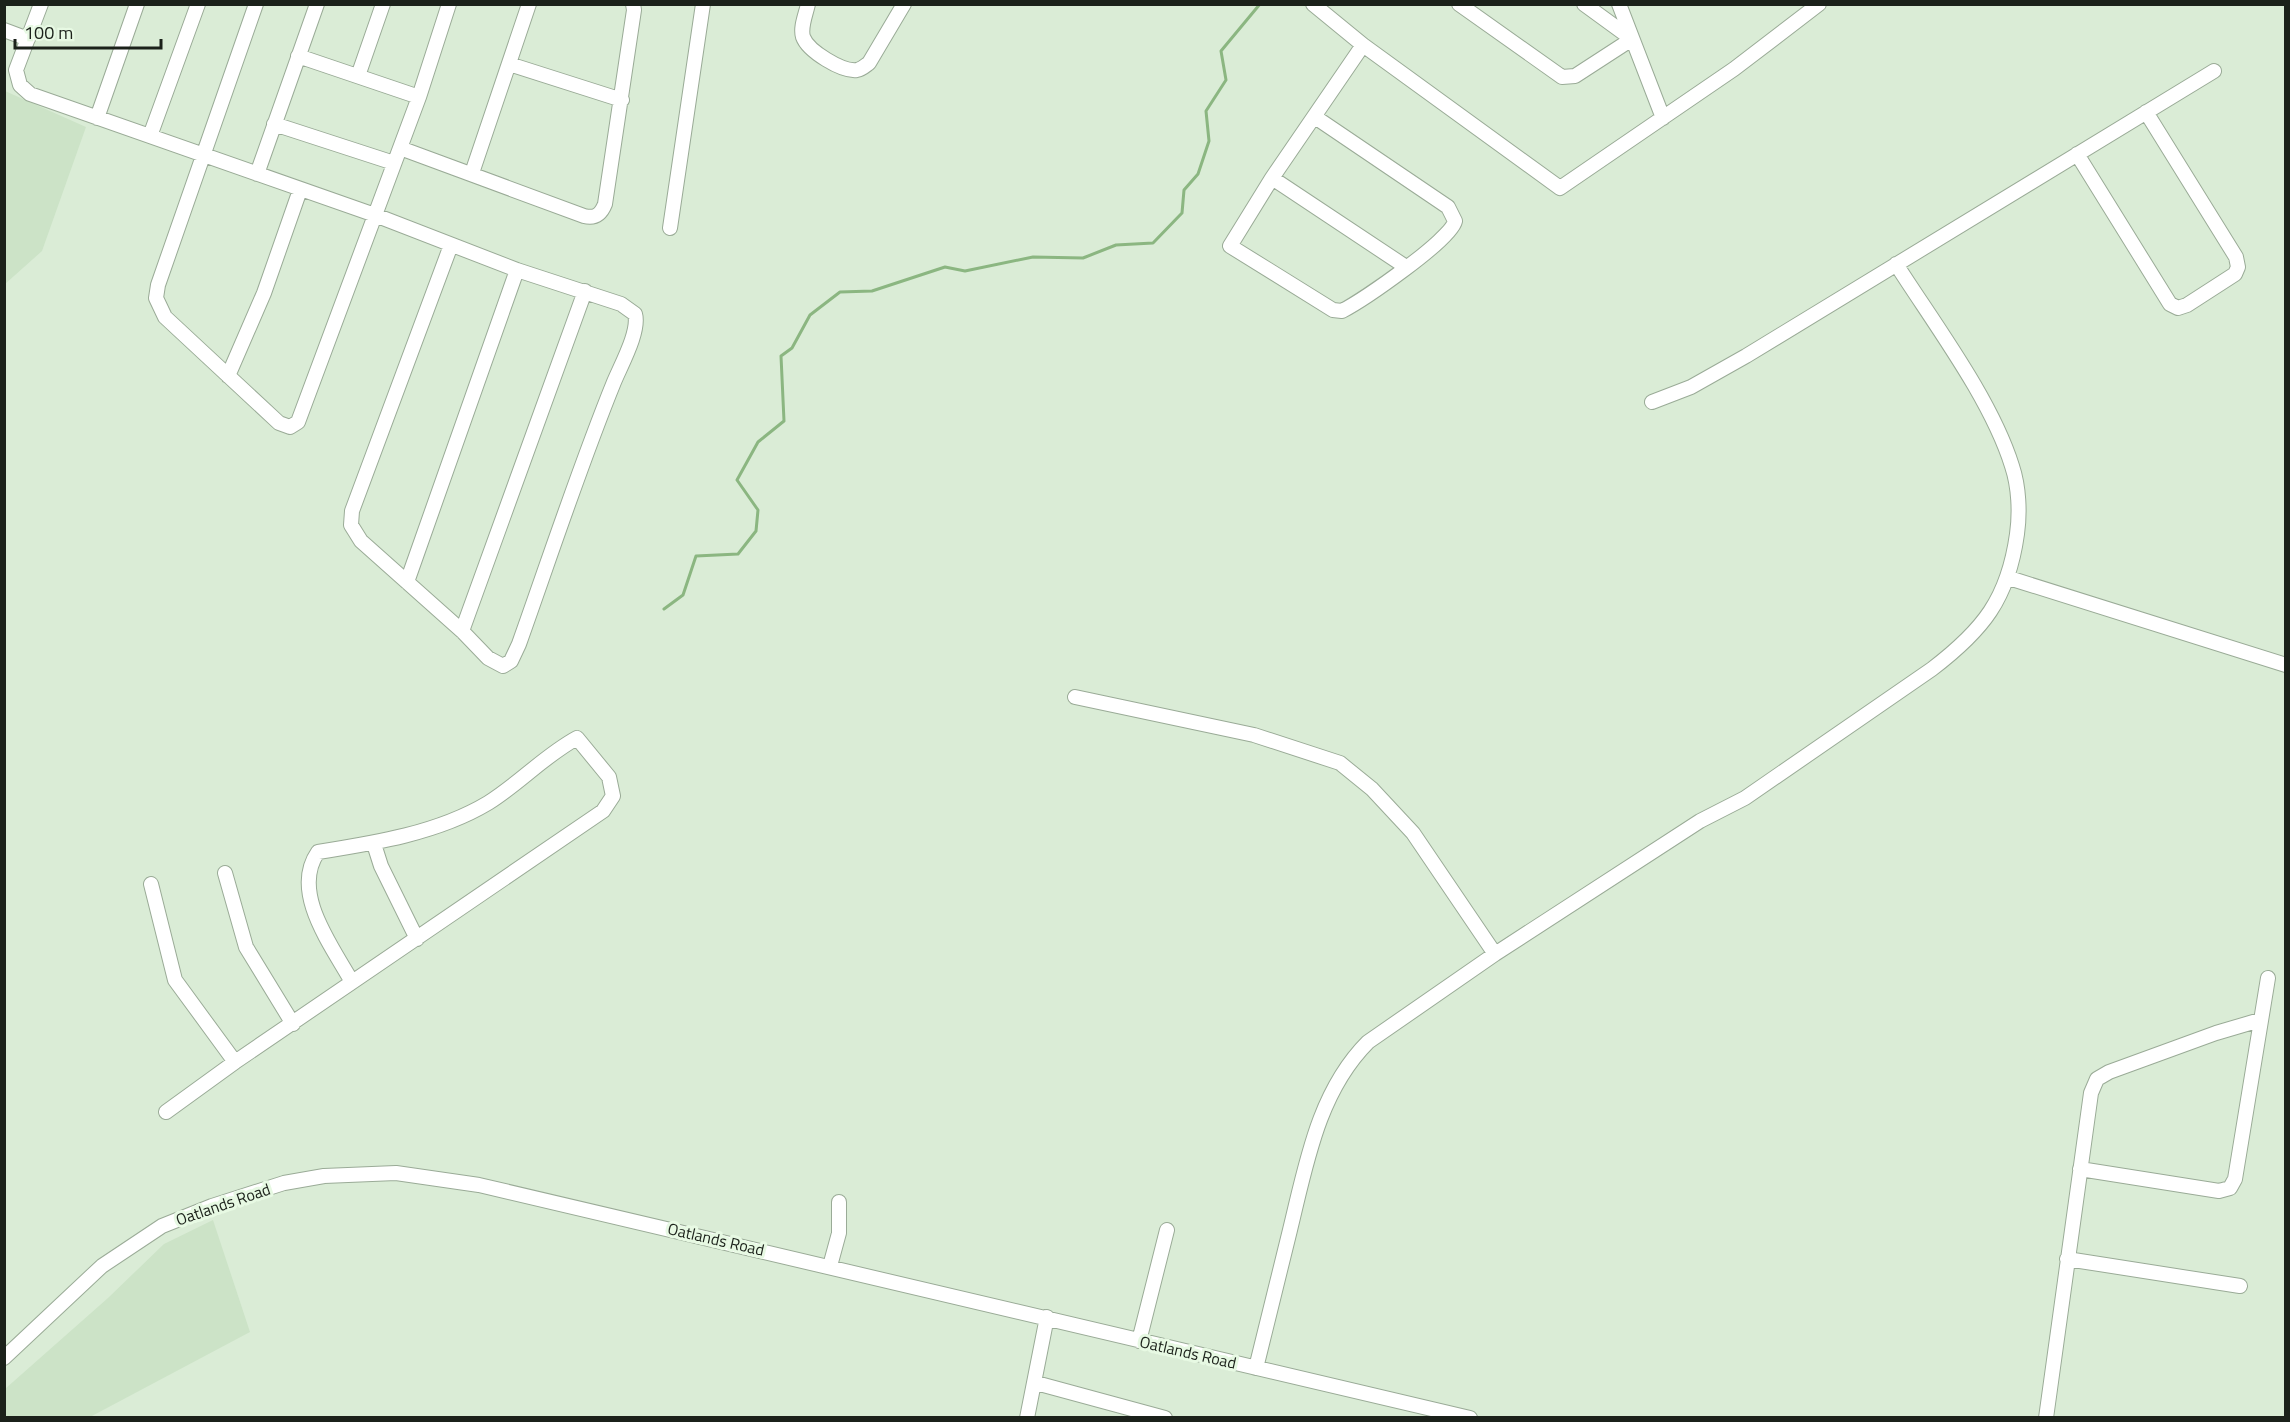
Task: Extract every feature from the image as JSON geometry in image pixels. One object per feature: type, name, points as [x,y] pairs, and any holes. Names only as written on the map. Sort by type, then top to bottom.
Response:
[{"type":"street","points":[[41,4],[16,70],[20,85],[30,94],[375,215],[517,270],[585,291],[631,309],[637,319],[633,336],[608,396],[515,654],[506,664],[497,664],[488,658],[462,631],[362,542],[355,534],[350,519],[451,245]]},
{"type":"street","points":[[97,118],[137,4]]},
{"type":"street","points":[[150,136],[198,4]]},
{"type":"street","points":[[256,4],[158,285],[156,298],[165,317],[279,423],[290,427],[298,422],[419,97],[449,4]]},
{"type":"street","points":[[257,174],[316,4]]},
{"type":"street","points":[[358,76],[383,4]]},
{"type":"street","points":[[472,173],[529,4]]},
{"type":"street","points":[[400,148],[584,216],[597,216],[602,212],[605,204],[622,100],[633,4]]},
{"type":"street","points":[[670,228],[703,4]]},
{"type":"street","points":[[808,4],[802,30],[807,43],[842,68],[855,70],[869,63],[904,4]]},
{"type":"street","points":[[1313,4],[1363,45],[1560,188],[1734,69],[1819,4]]},
{"type":"street","points":[[1459,4],[1562,77],[1575,76],[1632,39]]},
{"type":"street","points":[[1584,4],[1632,39]]},
{"type":"street","points":[[1619,4],[1663,118]]},
{"type":"street","points":[[4,30],[28,39]]},
{"type":"street","points":[[1315,117],[1452,211],[1455,221],[1454,227],[1431,249],[1342,311],[1333,310],[1230,246],[1272,178],[1363,45]]},
{"type":"street","points":[[298,56],[419,97]]},
{"type":"street","points":[[509,64],[622,100]]},
{"type":"street","points":[[1652,402],[1700,382],[2214,71]]},
{"type":"street","points":[[2077,154],[2170,304],[2178,308],[2187,305],[2235,274],[2238,267],[2236,257],[2146,112]]},
{"type":"street","points":[[274,124],[394,163]]},
{"type":"street","points":[[1272,178],[1406,267]]},
{"type":"street","points":[[228,376],[264,293],[300,190]]},
{"type":"street","points":[[1256,1368],[1312,1141],[1329,1098],[1354,1056],[1368,1042],[1495,954],[1700,821],[1745,798],[1932,669],[1957,650],[1995,604],[2009,578],[2018,525],[2018,498],[2013,468],[1996,426],[1975,389],[1896,264]]},
{"type":"street","points":[[407,582],[517,270]]},
{"type":"street","points":[[462,631],[585,291]]},
{"type":"street","points":[[2009,578],[2286,665]]},
{"type":"street","points":[[1075,697],[1254,735],[1340,764],[1372,789],[1413,834],[1495,954]]},
{"type":"street","points":[[166,1112],[235,1062],[293,1024],[603,810],[613,796],[609,777],[577,738],[557,749],[488,803],[460,816],[433,827],[374,843],[318,852],[309,865],[309,889],[313,909],[352,982]]},
{"type":"street","points":[[374,843],[381,866],[417,939]]},
{"type":"street","points":[[225,873],[246,947],[293,1024]]},
{"type":"street","points":[[151,884],[176,980],[235,1062]]},
{"type":"street","points":[[2080,1169],[2219,1191],[2230,1188],[2235,1179],[2268,978]]},
{"type":"street","points":[[2046,1418],[2091,1093],[2097,1079],[2109,1072],[2216,1033],[2260,1020]]},
{"type":"street","name":"Oatlands Road","points":[[4,1358],[102,1266],[162,1226],[212,1206],[284,1183],[324,1176],[396,1173],[453,1179],[1470,1418]]},
{"type":"street","points":[[830,1266],[839,1233],[839,1202]]},
{"type":"street","points":[[1139,1341],[1167,1230]]},
{"type":"street","points":[[2067,1259],[2240,1286]]},
{"type":"street","points":[[1027,1418],[1036,1383],[1047,1317]]},
{"type":"street","points":[[1036,1383],[1165,1418]]},
{"type":"shaded area","points":[[5,91],[86,127],[42,251],[5,284]]},
{"type":"shaded area","points":[[213,1220],[250,1332],[90,1417],[5,1417],[5,1389],[108,1298],[164,1244]]},
{"type":"waterway","points":[[664,609],[683,595],[696,556],[738,554],[756,531],[758,510],[737,480],[758,442],[784,421],[781,356],[792,348],[810,315],[840,292],[872,291],[945,267],[965,271],[1033,257],[1083,258],[1116,245],[1153,243],[1182,213],[1184,190],[1198,174],[1209,141],[1206,111],[1226,80],[1221,51],[1260,4]]}]
